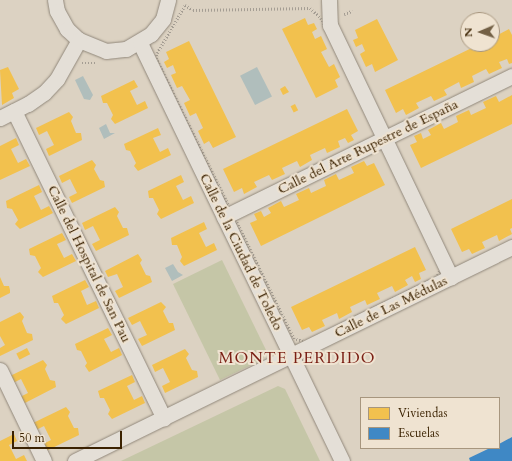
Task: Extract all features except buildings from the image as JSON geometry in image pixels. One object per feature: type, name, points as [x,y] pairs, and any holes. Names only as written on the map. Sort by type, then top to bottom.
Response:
[{"type":"street","points":[[55,0],[57,11],[66,29],[79,40],[106,50],[126,49],[140,43],[151,34],[163,19],[168,0]]},
{"type":"street","points":[[329,0],[330,25],[451,276]]},
{"type":"street","points":[[0,118],[44,93],[57,79],[79,40]]},
{"type":"street","name":"Calle de la Ciudad de Toledo","points":[[140,43],[342,461]]},
{"type":"street","name":"Calle del Arte Rupestre de España","points":[[224,217],[512,76]]},
{"type":"street","name":"Calle del Hospital de San Pau","points":[[14,111],[164,418]]},
{"type":"street","name":"Calle de Las Médulas","points":[[75,461],[512,247]]},
{"type":"street","points":[[0,370],[44,461]]},
{"type":"path","points":[[185,5],[193,10],[310,8]]},
{"type":"green space","points":[[222,260],[267,352],[262,360],[220,380],[173,284]]},
{"type":"green space","points":[[278,386],[285,389],[320,461],[121,461]]},
{"type":"shaded area","points":[[257,67],[272,96],[255,105],[240,76]]},
{"type":"shaded area","points":[[83,76],[93,95],[90,100],[84,99],[75,80]]},
{"type":"shaded area","points":[[106,124],[110,133],[115,133],[104,139],[99,128]]},
{"type":"shaded area","points":[[173,264],[178,272],[183,275],[172,281],[165,268]]},
{"type":"district","name":"MONTE PERDIDO","points":[[297,358]]}]
